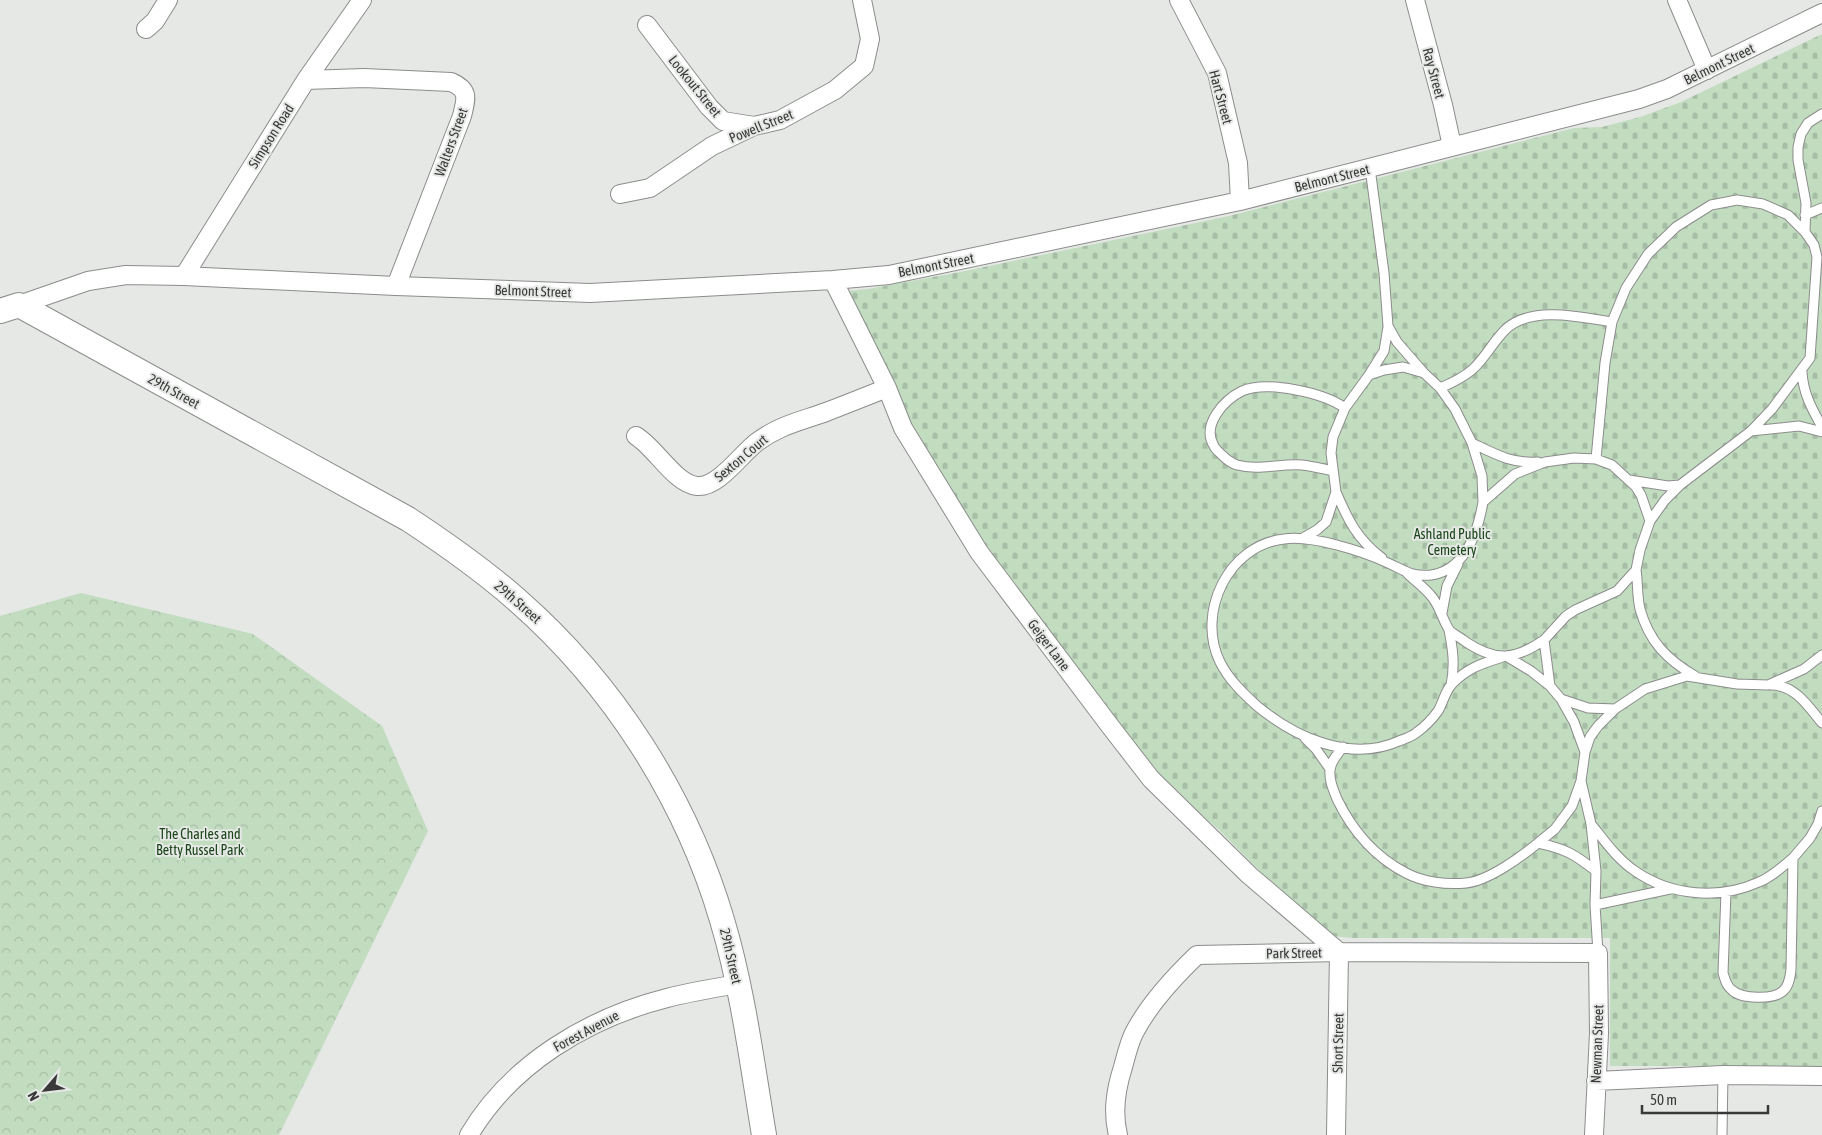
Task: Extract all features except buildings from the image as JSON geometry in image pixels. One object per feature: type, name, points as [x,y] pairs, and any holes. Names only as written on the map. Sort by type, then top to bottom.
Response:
[{"type":"street","points":[[146,29],[155,21],[168,0]]},
{"type":"street","name":"Simpson Road","points":[[184,276],[306,80],[362,0]]},
{"type":"street","name":"Powell Street","points":[[620,194],[650,188],[712,146],[754,126],[780,120],[811,104],[834,90],[864,66],[870,39],[862,0]]},
{"type":"street","name":"Hart Street","points":[[1179,0],[1217,73],[1238,163],[1240,201]]},
{"type":"street","name":"Ray Street","points":[[1414,0],[1443,105],[1452,146]]},
{"type":"street","points":[[1677,0],[1707,70]]},
{"type":"street","name":"Belmont Street","points":[[9,308],[88,281],[126,275],[590,293],[833,280],[889,275],[1240,201],[1639,99],[1667,89],[1822,13]]},
{"type":"street","name":"Lookout Street","points":[[648,25],[709,107],[723,121],[754,126]]},
{"type":"street","name":"Walters Street","points":[[306,80],[364,78],[451,82],[464,91],[466,98],[462,116],[396,286]]},
{"type":"street","name":"Geiger Lane","points":[[833,280],[887,388],[903,428],[979,552],[1151,779],[1249,875],[1339,952]]},
{"type":"street","name":"29th Street","points":[[9,308],[408,519],[489,576],[545,626],[577,659],[604,691],[668,790],[684,821],[712,887],[738,984],[764,1135]]},
{"type":"street","name":"Sexton Court","points":[[636,436],[644,440],[679,477],[688,483],[698,486],[716,480],[756,442],[782,426],[826,412],[887,388]]},
{"type":"street","name":"Park Street","points":[[1118,1135],[1114,1106],[1117,1085],[1133,1035],[1143,1018],[1174,977],[1197,955],[1339,952],[1598,953]]},
{"type":"street","name":"Short Street","points":[[1336,1135],[1339,952]]},
{"type":"street","name":"Newman Street","points":[[1594,1135],[1599,1033],[1598,953]]},
{"type":"street","name":"Forest Avenue","points":[[469,1135],[481,1115],[503,1088],[530,1064],[585,1029],[635,1008],[666,998],[738,984]]},
{"type":"street","points":[[1596,1081],[1723,1075],[1822,1076]]},
{"type":"lane","points":[[1805,232],[1806,203],[1798,160],[1798,147],[1801,134],[1808,123],[1822,114]]},
{"type":"lane","points":[[1370,168],[1384,273],[1388,326],[1384,351],[1345,408],[1334,437],[1331,453],[1332,471],[1336,492],[1348,520],[1357,535],[1369,548],[1388,563],[1407,574],[1432,597],[1442,613],[1449,630],[1454,653],[1451,685],[1438,711],[1416,734],[1388,746],[1358,749],[1326,744],[1303,736],[1267,714],[1240,691],[1220,663],[1214,647],[1212,631],[1216,597],[1222,582],[1231,568],[1255,548],[1269,542],[1303,538],[1349,549],[1388,563]]},
{"type":"lane","points":[[1596,459],[1605,363],[1612,322],[1626,288],[1648,254],[1676,227],[1711,205],[1737,200],[1764,204],[1788,215],[1805,232],[1814,245],[1818,257],[1819,281],[1810,358],[1802,372],[1772,409],[1751,431],[1680,485],[1665,500],[1650,521],[1640,550],[1636,570],[1640,607],[1649,632],[1663,653],[1682,668],[1700,678]]},
{"type":"lane","points":[[1806,215],[1822,208]]},
{"type":"lane","points":[[1440,388],[1458,380],[1474,368],[1506,329],[1516,322],[1541,315],[1554,314],[1612,322]]},
{"type":"lane","points":[[1388,326],[1396,342],[1440,388],[1455,409],[1472,443],[1482,476],[1483,502],[1480,517],[1472,542],[1460,560],[1447,586],[1442,613]]},
{"type":"lane","points":[[1369,375],[1403,367],[1424,373]]},
{"type":"lane","points":[[1802,372],[1802,382],[1808,400],[1822,427]]},
{"type":"lane","points":[[1332,471],[1302,465],[1263,468],[1238,465],[1228,461],[1214,447],[1211,427],[1220,406],[1241,392],[1254,388],[1282,387],[1307,393],[1339,404],[1345,408]]},
{"type":"lane","points":[[1751,431],[1799,426],[1822,432]]},
{"type":"lane","points":[[1472,443],[1505,459],[1528,463],[1574,458],[1596,459],[1612,465],[1636,487],[1641,495],[1650,521]]},
{"type":"lane","points":[[1483,502],[1515,474],[1545,462]]},
{"type":"lane","points":[[1628,480],[1668,486],[1680,485]]},
{"type":"lane","points":[[1303,538],[1326,522],[1336,492]]},
{"type":"lane","points":[[1407,574],[1431,574],[1450,567],[1460,560]]},
{"type":"lane","points":[[1451,685],[1473,667],[1506,656],[1526,652],[1544,640],[1566,616],[1617,591],[1636,570]]},
{"type":"lane","points":[[1449,630],[1487,654],[1506,656],[1550,686],[1561,698],[1574,722],[1585,752]]},
{"type":"lane","points":[[1544,640],[1550,686]]},
{"type":"lane","points":[[1768,685],[1804,668],[1822,655]]},
{"type":"lane","points":[[1343,747],[1333,760],[1330,769],[1331,784],[1345,815],[1361,837],[1382,857],[1419,879],[1433,882],[1465,883],[1478,881],[1519,858],[1555,828],[1572,806],[1581,781],[1585,752],[1590,737],[1615,709],[1645,689],[1687,676],[1737,684],[1780,685],[1804,700],[1822,723]]},
{"type":"lane","points":[[1561,698],[1588,708],[1615,709]]},
{"type":"lane","points":[[1303,736],[1316,749],[1330,769]]},
{"type":"lane","points":[[1581,781],[1591,824],[1596,871],[1595,905],[1598,953]]},
{"type":"lane","points":[[1591,824],[1613,851],[1635,871],[1670,889],[1697,893],[1726,892],[1758,882],[1774,874],[1793,858],[1810,838],[1818,824],[1822,811]]},
{"type":"lane","points":[[1538,843],[1573,853],[1596,871]]},
{"type":"lane","points":[[1726,892],[1723,973],[1726,982],[1731,990],[1739,995],[1759,998],[1778,995],[1785,990],[1791,970],[1793,858]]},
{"type":"lane","points":[[1595,905],[1670,889]]},
{"type":"lane","points":[[1722,1135],[1723,1075]]},
{"type":"green space","name":"Ashland Public Cemetery","points":[[1822,34],[1822,1066],[1610,1066],[1610,938],[1352,938],[1332,936],[1298,909],[1218,829],[1158,776],[996,560],[930,461],[892,392],[847,291],[955,273],[1229,216],[1574,128],[1602,127],[1640,117],[1681,102]]},
{"type":"green space","name":"The Charles and Betty Russel Park","points":[[81,593],[253,634],[382,726],[428,831],[279,1135],[0,1135],[0,616]]}]
